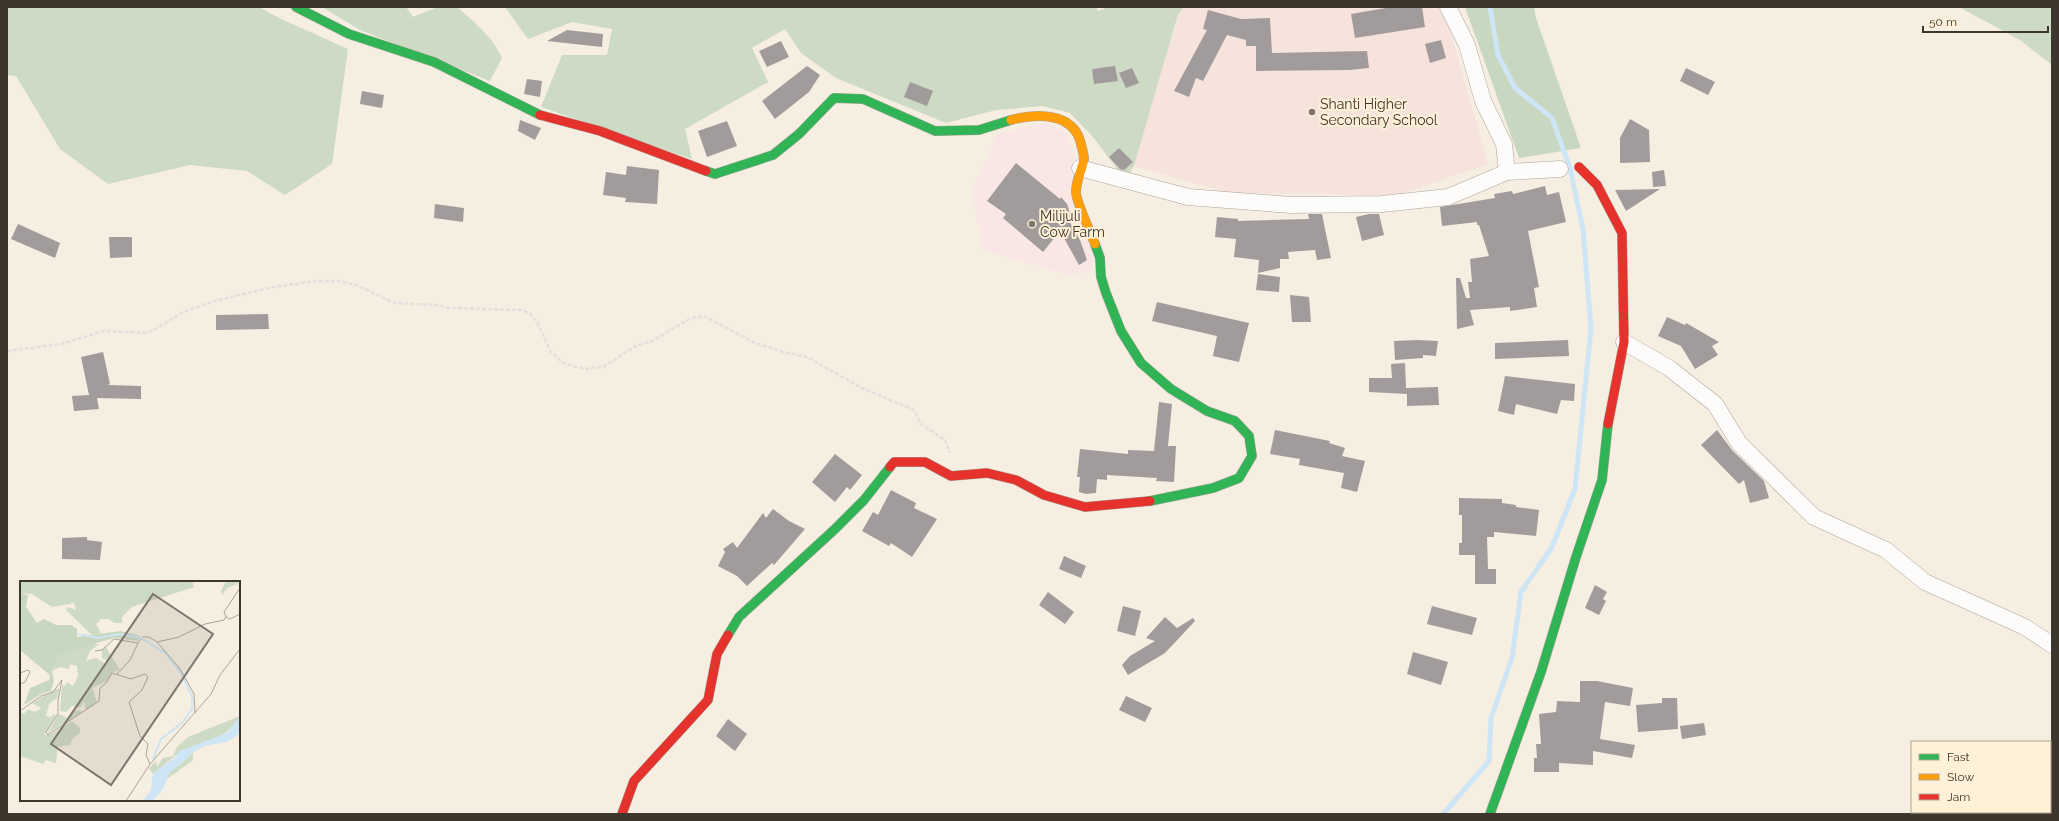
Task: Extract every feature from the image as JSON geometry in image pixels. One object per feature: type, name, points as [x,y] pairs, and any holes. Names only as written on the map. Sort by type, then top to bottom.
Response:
[{"type":"street","points":[[296,7],[349,34],[434,62],[539,115],[600,131],[715,174],[773,155],[799,134],[834,98],[863,99],[936,131],[980,130],[1014,119],[1035,116],[1056,117],[1070,124],[1080,139],[1084,158],[1080,168],[1076,193],[1100,258],[1101,277],[1121,331],[1141,363],[1171,389],[1207,411],[1235,421],[1249,436],[1252,456],[1239,478],[1213,488],[1158,500],[1085,507],[1044,495],[1016,480],[987,473],[950,476],[925,462],[894,462],[864,500],[739,617],[717,654],[708,700],[685,727],[634,781],[622,814]]},
{"type":"street","points":[[1448,7],[1467,45],[1483,101],[1504,144],[1507,172]]},
{"type":"street","points":[[1490,814],[1539,679],[1576,557],[1602,480],[1609,416],[1624,342],[1622,233],[1597,185],[1579,167]]},
{"type":"street","points":[[1080,168],[1188,197],[1291,205],[1382,204],[1448,197],[1507,172],[1560,169]]},
{"type":"street","points":[[1624,342],[1669,368],[1715,404],[1739,443],[1814,517],[1886,550],[1924,582],[2025,627],[2052,645]]},
{"type":"path","points":[[7,351],[61,344],[104,331],[148,333],[186,311],[214,301],[260,290],[316,281],[337,281],[357,285],[394,303],[450,308],[522,310],[530,314],[537,322],[551,352],[563,363],[584,369],[603,367],[634,346],[652,341],[691,318],[704,316],[753,342],[783,352],[807,357],[862,388],[914,410],[921,424],[944,440],[953,457],[950,476]]},
{"type":"shaded area","name":"Shanti Higher Secondary School","points":[[1184,7],[1440,7],[1451,33],[1488,164],[1398,195],[1227,193],[1134,166],[1178,14]]},
{"type":"shaded area","points":[[1047,123],[1066,133],[1074,152],[1094,264],[1091,273],[1065,274],[983,250],[972,191],[997,134]]},
{"type":"green space","points":[[7,7],[259,7],[281,19],[348,49],[332,164],[285,195],[247,171],[190,165],[108,184],[60,149],[16,76],[7,75]]},
{"type":"green space","points":[[322,7],[406,7],[413,17],[438,7],[457,7],[494,43],[502,58],[490,81],[360,30]]},
{"type":"green space","points":[[505,7],[1096,7],[1098,11],[1108,7],[1184,7],[1178,14],[1134,166],[1129,174],[1120,173],[1093,137],[1070,113],[1043,106],[996,110],[946,123],[836,78],[801,53],[785,29],[752,48],[768,82],[685,129],[692,159],[541,107],[562,55],[607,55],[612,29],[572,22],[528,39]]},
{"type":"green space","points":[[1465,7],[1534,7],[1536,18],[1581,148],[1519,158]]},
{"type":"green space","points":[[1959,7],[2052,7],[2052,65],[2020,40]]},
{"type":"building","points":[[1392,7],[1422,7],[1425,27],[1355,38],[1351,14]]},
{"type":"building","points":[[1208,10],[1241,19],[1270,18],[1272,53],[1367,51],[1369,68],[1350,70],[1256,71],[1256,46],[1246,46],[1246,40],[1227,35],[1203,81],[1196,78],[1189,97],[1174,91],[1207,30],[1203,29]]},
{"type":"building","points":[[567,30],[603,34],[602,47],[547,41]]},
{"type":"building","points":[[1441,40],[1446,58],[1430,63],[1425,44]]},
{"type":"building","points":[[781,41],[789,57],[767,67],[759,51]]},
{"type":"building","points":[[807,66],[820,75],[809,92],[775,119],[762,101]]},
{"type":"building","points":[[1115,66],[1118,81],[1094,84],[1092,69]]},
{"type":"building","points":[[1132,68],[1139,83],[1126,88],[1119,73]]},
{"type":"building","points":[[1686,68],[1715,82],[1708,95],[1680,81]]},
{"type":"building","points":[[527,79],[542,81],[540,97],[524,94]]},
{"type":"building","points":[[910,82],[933,91],[927,106],[904,97]]},
{"type":"building","points":[[362,91],[384,95],[382,108],[360,104]]},
{"type":"building","points":[[1630,119],[1649,130],[1650,162],[1620,163],[1620,138]]},
{"type":"building","points":[[520,120],[541,128],[535,140],[518,131]]},
{"type":"building","points":[[727,121],[737,146],[707,157],[698,131]]},
{"type":"building","points":[[1119,148],[1133,162],[1124,170],[1120,169],[1109,157]]},
{"type":"building","points":[[1016,163],[1060,199],[1061,197],[1067,204],[1071,217],[1068,219],[1080,240],[1087,260],[1079,265],[1060,231],[1043,252],[1003,218],[1006,214],[987,201]]},
{"type":"building","points":[[627,166],[659,170],[657,204],[625,202],[626,198],[603,195],[606,172],[626,175]]},
{"type":"building","points":[[1664,170],[1666,186],[1653,187],[1652,172]]},
{"type":"building","points":[[1545,186],[1547,195],[1559,192],[1566,222],[1528,231],[1539,287],[1534,288],[1537,307],[1510,311],[1510,307],[1470,310],[1474,325],[1457,329],[1456,278],[1460,278],[1466,298],[1470,298],[1468,282],[1472,282],[1470,259],[1489,256],[1477,222],[1442,226],[1440,207],[1495,198],[1494,194],[1512,191],[1513,194]]},
{"type":"building","points":[[1660,189],[1626,211],[1615,190]]},
{"type":"building","points":[[435,204],[464,208],[463,222],[434,218]]},
{"type":"building","points":[[1308,214],[1322,214],[1331,258],[1317,260],[1315,250],[1288,252],[1289,259],[1280,259],[1280,268],[1258,273],[1259,260],[1234,257],[1236,239],[1215,237],[1217,217],[1238,219],[1238,221],[1309,219]]},
{"type":"building","points":[[1369,214],[1379,214],[1384,235],[1362,241],[1356,217]]},
{"type":"building","points":[[18,224],[60,243],[55,258],[11,239]]},
{"type":"building","points":[[109,237],[132,237],[132,257],[110,258]]},
{"type":"building","points":[[1258,274],[1280,277],[1279,292],[1256,290]]},
{"type":"building","points":[[1290,295],[1309,297],[1311,322],[1292,322]]},
{"type":"building","points":[[1157,302],[1249,323],[1239,362],[1213,356],[1217,336],[1152,321]]},
{"type":"building","points":[[268,314],[269,329],[216,330],[216,315]]},
{"type":"building","points":[[1667,317],[1685,325],[1686,323],[1719,342],[1712,346],[1718,355],[1695,369],[1681,346],[1658,336]]},
{"type":"building","points":[[1568,340],[1569,356],[1495,359],[1495,343]]},
{"type":"building","points":[[1394,341],[1438,341],[1436,356],[1423,355],[1423,358],[1395,360]]},
{"type":"building","points":[[103,352],[110,384],[108,385],[141,386],[141,399],[97,398],[99,409],[74,411],[72,396],[89,395],[81,357]]},
{"type":"building","points":[[1405,363],[1406,388],[1438,387],[1439,405],[1407,406],[1407,394],[1369,392],[1369,378],[1392,378],[1391,364]]},
{"type":"building","points":[[1505,376],[1575,384],[1574,401],[1561,400],[1557,414],[1516,404],[1514,415],[1498,411]]},
{"type":"building","points":[[1159,402],[1172,404],[1168,446],[1176,446],[1174,482],[1156,481],[1157,478],[1107,475],[1107,480],[1097,479],[1096,493],[1086,494],[1079,492],[1080,477],[1077,477],[1080,449],[1128,454],[1128,450],[1154,451]]},
{"type":"building","points":[[1275,430],[1330,441],[1329,443],[1345,448],[1342,456],[1365,461],[1357,492],[1341,488],[1344,473],[1299,465],[1300,459],[1270,454]]},
{"type":"building","points":[[1717,430],[1732,450],[1764,481],[1769,498],[1750,503],[1744,480],[1739,484],[1701,445]]},
{"type":"building","points":[[835,454],[862,475],[850,490],[847,487],[835,502],[812,482]]},
{"type":"building","points":[[891,490],[916,503],[914,508],[937,519],[912,557],[891,543],[889,546],[862,531],[873,512],[878,515]]},
{"type":"building","points":[[1459,498],[1502,499],[1502,503],[1516,505],[1516,507],[1539,510],[1536,536],[1494,532],[1494,537],[1487,537],[1488,569],[1496,569],[1496,584],[1475,584],[1475,555],[1459,555],[1459,543],[1462,543],[1462,515],[1459,515]]},
{"type":"building","points":[[773,509],[789,521],[805,529],[774,565],[772,563],[747,586],[737,576],[718,566],[725,552],[723,549],[733,542],[737,548],[763,513],[766,518]]},
{"type":"building","points":[[87,537],[87,540],[102,542],[100,560],[62,559],[62,538]]},
{"type":"building","points":[[1064,556],[1086,566],[1081,578],[1059,569]]},
{"type":"building","points":[[1595,585],[1607,592],[1603,599],[1606,601],[1599,615],[1585,608]]},
{"type":"building","points":[[1048,592],[1074,612],[1065,624],[1039,605]]},
{"type":"building","points":[[1123,606],[1141,611],[1135,636],[1117,631]]},
{"type":"building","points":[[1432,606],[1477,618],[1472,635],[1427,624]]},
{"type":"building","points":[[1165,617],[1177,628],[1193,618],[1195,621],[1165,653],[1128,675],[1122,665],[1130,656],[1155,641],[1146,638]]},
{"type":"building","points":[[1413,652],[1448,662],[1441,685],[1407,674]]},
{"type":"building","points":[[1580,681],[1597,681],[1633,688],[1630,706],[1605,702],[1600,739],[1635,745],[1632,758],[1593,751],[1593,765],[1559,763],[1559,772],[1534,772],[1534,758],[1537,758],[1536,744],[1541,744],[1539,714],[1556,712],[1557,701],[1580,702]]},
{"type":"building","points":[[1126,696],[1152,708],[1145,722],[1119,710]]},
{"type":"building","points":[[1662,698],[1677,698],[1678,729],[1638,732],[1636,705],[1662,703]]},
{"type":"building","points":[[728,719],[747,734],[735,751],[716,736]]},
{"type":"building","points":[[1704,723],[1706,735],[1682,739],[1680,726]]},
{"type":"waterway","points":[[1443,814],[1489,761],[1491,718],[1512,658],[1521,592],[1552,547],[1575,489],[1591,328],[1583,229],[1570,168],[1552,118],[1515,88],[1498,55],[1490,7]]},
{"type":"traffic: fast","points":[[296,7],[349,34],[434,62],[540,115]]},
{"type":"traffic: fast","points":[[706,171],[715,174],[773,155],[799,134],[834,98],[863,99],[935,131],[979,130],[1011,120]]},
{"type":"traffic: fast","points":[[1095,244],[1100,258],[1101,277],[1106,293],[1121,331],[1141,363],[1171,389],[1207,411],[1235,421],[1249,436],[1252,456],[1239,478],[1213,488],[1150,501]]},
{"type":"traffic: fast","points":[[1490,814],[1541,672],[1576,557],[1602,480],[1608,424]]},
{"type":"traffic: fast","points":[[728,635],[739,617],[835,529],[864,500],[890,467]]},
{"type":"traffic: slow","points":[[1011,120],[1032,116],[1053,117],[1062,120],[1071,126],[1077,133],[1084,159],[1076,192],[1081,210],[1095,244]]},
{"type":"traffic: jam","points":[[540,115],[600,131],[706,171]]},
{"type":"traffic: jam","points":[[1579,167],[1597,185],[1622,233],[1624,342],[1608,424]]},
{"type":"traffic: jam","points":[[890,467],[894,462],[925,462],[951,476],[987,473],[1016,480],[1044,495],[1085,507],[1150,501]]},
{"type":"traffic: jam","points":[[622,814],[634,781],[708,700],[717,654],[728,635]]},
{"type":"place","name":"Shanti Higher Secondary School","points":[[1312,112]]},
{"type":"place","name":"Milijuli Cow Farm","points":[[1032,224]]}]
